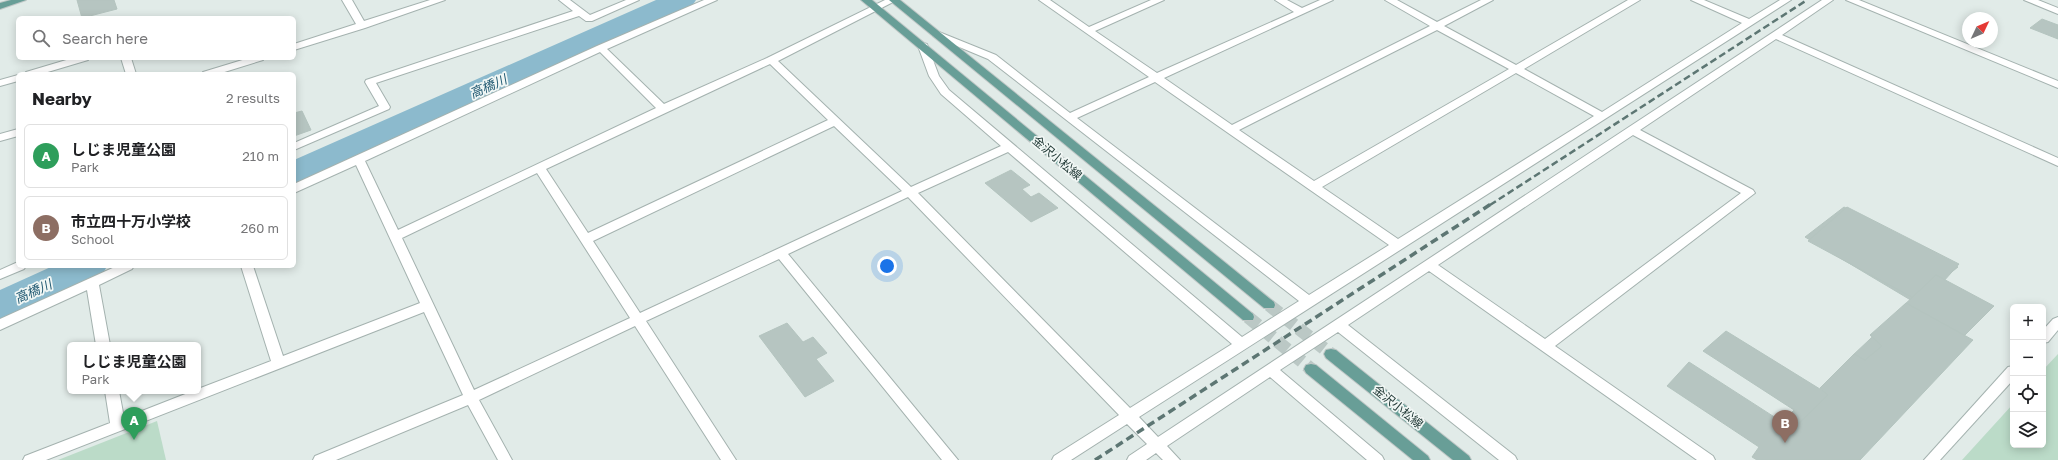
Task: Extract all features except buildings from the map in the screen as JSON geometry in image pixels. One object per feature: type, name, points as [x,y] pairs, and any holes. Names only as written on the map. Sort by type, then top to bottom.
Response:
[{"type":"main road","points":[[0,6],[21,0]]},
{"type":"main road","name":"金沢小松線","points":[[866,0],[1248,317]]},
{"type":"main road","name":"金沢小松線","points":[[893,0],[1269,305]]},
{"type":"main road","name":"金沢小松線","points":[[1331,354],[1464,460]]},
{"type":"main road","name":"金沢小松線","points":[[1311,368],[1423,460]]},
{"type":"street","points":[[347,0],[362,26]]},
{"type":"street","points":[[296,46],[440,0]]},
{"type":"street","points":[[564,0],[589,19],[634,0]]},
{"type":"street","points":[[296,188],[601,48],[712,0]]},
{"type":"street","points":[[396,236],[663,109],[771,60],[893,0]]},
{"type":"street","points":[[1044,0],[1399,246]]},
{"type":"street","points":[[1089,30],[1157,0]]},
{"type":"street","points":[[1280,0],[1301,12]]},
{"type":"street","points":[[1069,117],[1328,0]]},
{"type":"street","points":[[1390,0],[1602,116]]},
{"type":"street","points":[[1231,130],[1488,0]]},
{"type":"street","points":[[1313,187],[1635,0]]},
{"type":"street","points":[[1696,0],[1750,22]]},
{"type":"street","points":[[1059,460],[1786,0]]},
{"type":"street","points":[[1134,460],[1828,0]]},
{"type":"street","points":[[1851,0],[2058,85]]},
{"type":"street","points":[[2029,0],[2058,11]]},
{"type":"street","points":[[296,146],[385,107],[370,82],[580,12]]},
{"type":"street","points":[[936,34],[992,57],[1309,302]]},
{"type":"street","points":[[1775,35],[2058,162]]},
{"type":"street","points":[[923,46],[934,76],[945,92],[1241,344]]},
{"type":"street","points":[[601,48],[663,109]]},
{"type":"street","points":[[37,72],[77,60]]},
{"type":"street","points":[[127,60],[130,72]]},
{"type":"street","points":[[213,72],[252,60]]},
{"type":"street","points":[[771,60],[910,192],[1128,416],[1173,460]]},
{"type":"street","points":[[0,83],[16,79]]},
{"type":"street","points":[[586,239],[835,121]]},
{"type":"street","points":[[1544,346],[1749,193],[1632,129]]},
{"type":"street","points":[[0,138],[16,133]]},
{"type":"street","points":[[320,460],[471,397],[780,252],[1009,147]]},
{"type":"street","points":[[359,159],[471,397],[505,460]]},
{"type":"street","points":[[539,168],[586,239],[636,320],[729,460]]},
{"type":"street","points":[[780,252],[951,460]]},
{"type":"street","points":[[1430,265],[1708,460]]},
{"type":"street","points":[[0,275],[16,268]]},
{"type":"street","points":[[0,325],[124,268]]},
{"type":"street","points":[[248,268],[279,364]]},
{"type":"street","points":[[92,283],[102,342]]},
{"type":"street","points":[[30,460],[429,306]]},
{"type":"street","points":[[2046,335],[2058,322]]},
{"type":"street","points":[[1339,325],[1510,460]]},
{"type":"street","points":[[1270,370],[1377,460]]},
{"type":"street","points":[[1931,460],[2010,374]]},
{"type":"street","points":[[113,394],[118,426]]},
{"type":"green space","points":[[2058,354],[2058,460],[1962,460],[2010,407],[2010,448],[2046,448],[2046,367]]},
{"type":"green space","points":[[157,421],[166,460],[58,460]]},
{"type":"waterway","name":"高橋川","points":[[296,172],[630,21],[682,0]]},
{"type":"waterway","name":"高橋川","points":[[0,306],[84,268]]},
{"type":"tunnel","points":[[1269,305],[1331,354]]},
{"type":"tunnel","points":[[1248,317],[1311,369]]},
{"type":"railway","points":[[1490,205],[1807,0]]},
{"type":"railway","points":[[1095,460],[1491,204]]},
{"type":"place","name":"しじま児童公園","points":[[134,440]]},
{"type":"place","name":"市立四十万小学校","points":[[1785,443]]}]
